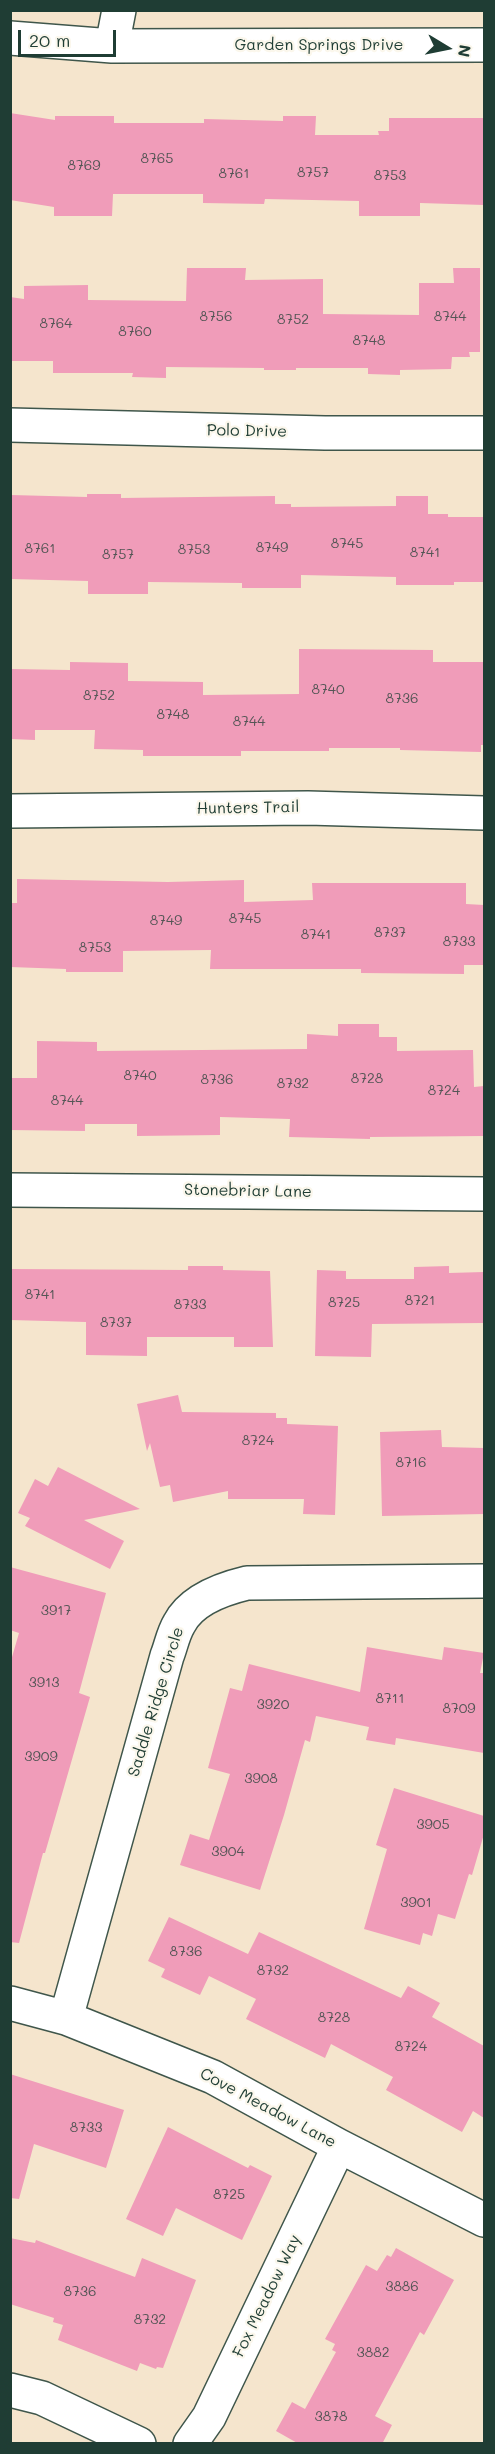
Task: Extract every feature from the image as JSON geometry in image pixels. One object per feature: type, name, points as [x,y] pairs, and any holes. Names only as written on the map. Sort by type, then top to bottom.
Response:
[{"type":"street","points":[[112,46],[119,10]]},
{"type":"street","name":"Garden Springs Drive","points":[[10,38],[112,46],[484,45]]},
{"type":"street","name":"Polo Drive","points":[[10,425],[313,433],[484,433]]},
{"type":"street","name":"Hunters Trail","points":[[10,811],[308,808],[484,813]]},
{"type":"street","name":"Stonebriar Lane","points":[[10,1190],[484,1194]]},
{"type":"street","name":"Saddle Ridge Circle","points":[[66,2018],[167,1656],[179,1623],[200,1601],[230,1587],[247,1583],[484,1581]]},
{"type":"street","name":"Cove Meadow Lane","points":[[10,2003],[66,2018],[213,2077],[339,2146],[484,2220]]},
{"type":"street","name":"Fox Meadow Way","points":[[190,2444],[209,2417],[339,2146]]},
{"type":"street","points":[[10,2390],[42,2398],[139,2444]]},
{"type":"building","points":[[10,113],[55,120],[55,116],[114,116],[114,123],[204,123],[204,119],[283,121],[283,116],[316,116],[315,135],[379,135],[378,131],[389,131],[389,118],[484,118],[484,205],[420,203],[420,216],[359,216],[359,201],[265,199],[264,204],[203,203],[203,194],[113,194],[112,216],[54,216],[54,207],[10,200]]},
{"type":"building","points":[[187,268],[246,268],[245,280],[323,279],[323,314],[419,315],[419,283],[454,283],[453,268],[480,268],[480,352],[469,352],[470,357],[452,357],[451,369],[400,370],[400,375],[368,374],[368,368],[264,370],[264,368],[166,367],[166,378],[132,377],[133,373],[53,373],[53,361],[10,361],[10,297],[24,299],[24,286],[88,285],[88,300],[186,301]]},
{"type":"building","points":[[87,494],[121,494],[121,498],[275,496],[275,504],[291,504],[291,507],[396,506],[396,496],[428,496],[428,514],[448,514],[448,517],[484,517],[484,582],[454,582],[454,585],[396,585],[396,577],[301,575],[301,588],[242,588],[242,583],[148,582],[148,594],[88,594],[88,581],[10,579],[11,495],[87,497]]},
{"type":"building","points":[[299,649],[433,650],[433,662],[484,662],[484,745],[481,745],[481,752],[400,750],[400,748],[329,748],[329,751],[241,751],[241,756],[143,756],[143,750],[94,749],[95,730],[35,730],[35,740],[10,739],[10,669],[70,670],[70,662],[128,663],[128,681],[203,682],[203,695],[299,694]]},
{"type":"building","points":[[17,879],[168,882],[244,880],[244,902],[313,900],[312,883],[466,883],[466,904],[484,905],[484,965],[464,965],[464,974],[361,973],[361,969],[210,969],[211,950],[123,951],[123,972],[66,972],[66,969],[10,967],[10,903],[17,903]]},
{"type":"building","points":[[338,1024],[379,1024],[379,1037],[397,1037],[397,1051],[473,1050],[474,1087],[484,1086],[484,1136],[370,1137],[370,1139],[289,1137],[290,1119],[220,1117],[220,1135],[137,1136],[137,1124],[85,1124],[85,1131],[10,1130],[10,1078],[37,1078],[37,1041],[97,1042],[97,1051],[307,1049],[307,1034],[338,1036]]},
{"type":"building","points":[[188,1266],[223,1266],[223,1270],[270,1271],[273,1347],[234,1347],[234,1337],[147,1337],[147,1356],[86,1355],[86,1322],[10,1320],[10,1269],[188,1270]]},
{"type":"building","points":[[449,1266],[449,1273],[484,1272],[484,1323],[372,1324],[371,1357],[315,1356],[317,1270],[346,1271],[346,1279],[414,1279],[414,1267]]},
{"type":"building","points":[[178,1395],[182,1412],[276,1413],[276,1418],[287,1418],[287,1424],[338,1426],[335,1515],[303,1514],[304,1499],[228,1499],[228,1491],[173,1502],[170,1485],[160,1487],[150,1443],[147,1451],[137,1404]]},
{"type":"building","points":[[441,1430],[442,1447],[484,1448],[484,1514],[382,1516],[380,1432]]},
{"type":"building","points":[[58,1467],[140,1509],[84,1520],[124,1541],[110,1569],[25,1526],[30,1518],[18,1513],[35,1479],[48,1486]]},
{"type":"building","points":[[10,1567],[106,1593],[79,1693],[90,1697],[45,1853],[43,1853],[19,1943],[10,1942],[10,1664],[19,1633],[10,1630]]},
{"type":"building","points":[[367,1647],[442,1660],[444,1647],[484,1653],[480,1673],[484,1673],[484,1753],[396,1738],[395,1745],[366,1740],[369,1727],[316,1716],[310,1742],[305,1740],[260,1890],[180,1865],[190,1834],[209,1840],[230,1774],[208,1768],[230,1688],[242,1691],[249,1664],[360,1692]]},
{"type":"building","points":[[394,1788],[484,1816],[484,1834],[472,1875],[469,1874],[455,1919],[438,1914],[432,1936],[423,1933],[420,1945],[364,1929],[387,1849],[376,1845]]},
{"type":"building","points":[[169,1917],[248,1954],[259,1932],[401,1998],[408,1986],[440,2003],[432,2017],[484,2046],[484,2118],[473,2111],[462,2132],[386,2090],[393,2077],[331,2044],[325,2058],[246,2019],[256,1999],[209,1976],[200,1995],[161,1977],[165,1969],[148,1961]]},
{"type":"building","points":[[10,2074],[124,2110],[106,2168],[34,2144],[19,2199],[10,2198]]},
{"type":"building","points":[[168,2127],[248,2168],[250,2165],[272,2176],[242,2240],[176,2208],[163,2236],[126,2219]]},
{"type":"building","points":[[10,2238],[35,2243],[36,2240],[135,2277],[142,2258],[196,2280],[163,2368],[157,2367],[156,2369],[140,2363],[137,2371],[58,2340],[63,2325],[53,2322],[54,2318],[10,2304]]},
{"type":"building","points":[[396,2248],[454,2280],[424,2335],[420,2332],[375,2416],[392,2425],[382,2444],[299,2444],[276,2431],[292,2402],[305,2409],[336,2352],[332,2350],[335,2344],[325,2339],[366,2265],[377,2271],[387,2255],[391,2257]]}]
